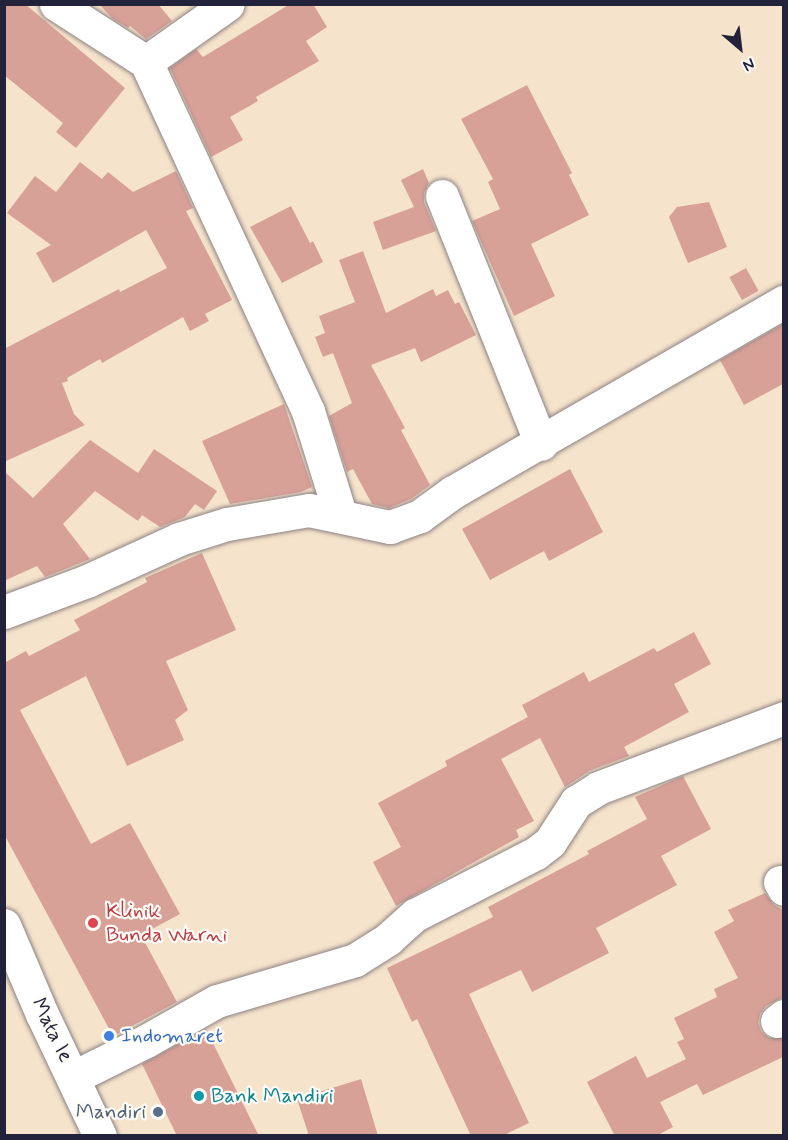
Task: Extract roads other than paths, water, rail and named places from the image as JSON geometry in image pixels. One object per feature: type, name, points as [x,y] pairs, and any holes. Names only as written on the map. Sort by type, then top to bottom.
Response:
[{"type":"street","points":[[56,4],[146,62],[308,411],[340,514]]},
{"type":"street","points":[[146,62],[228,4]]},
{"type":"street","points":[[442,195],[541,444]]},
{"type":"street","points":[[4,612],[87,581],[179,539],[227,524],[309,510],[340,514],[366,523],[390,526],[420,516],[453,492],[541,444],[783,302]]},
{"type":"street","points":[[74,1077],[217,1001],[355,960],[388,939],[416,915],[536,853],[550,842],[576,802],[598,788],[783,718]]},
{"type":"street","name":"Mata Ie","points":[[4,925],[42,1014],[74,1077],[100,1136]]},
{"type":"place","name":"Klinik Bunda Warni","points":[[93,923]]},
{"type":"place","name":"Indomaret","points":[[109,1036]]},
{"type":"place","name":"Bank Mandiri","points":[[199,1096]]},
{"type":"place","name":"Mandiri","points":[[158,1112]]}]
